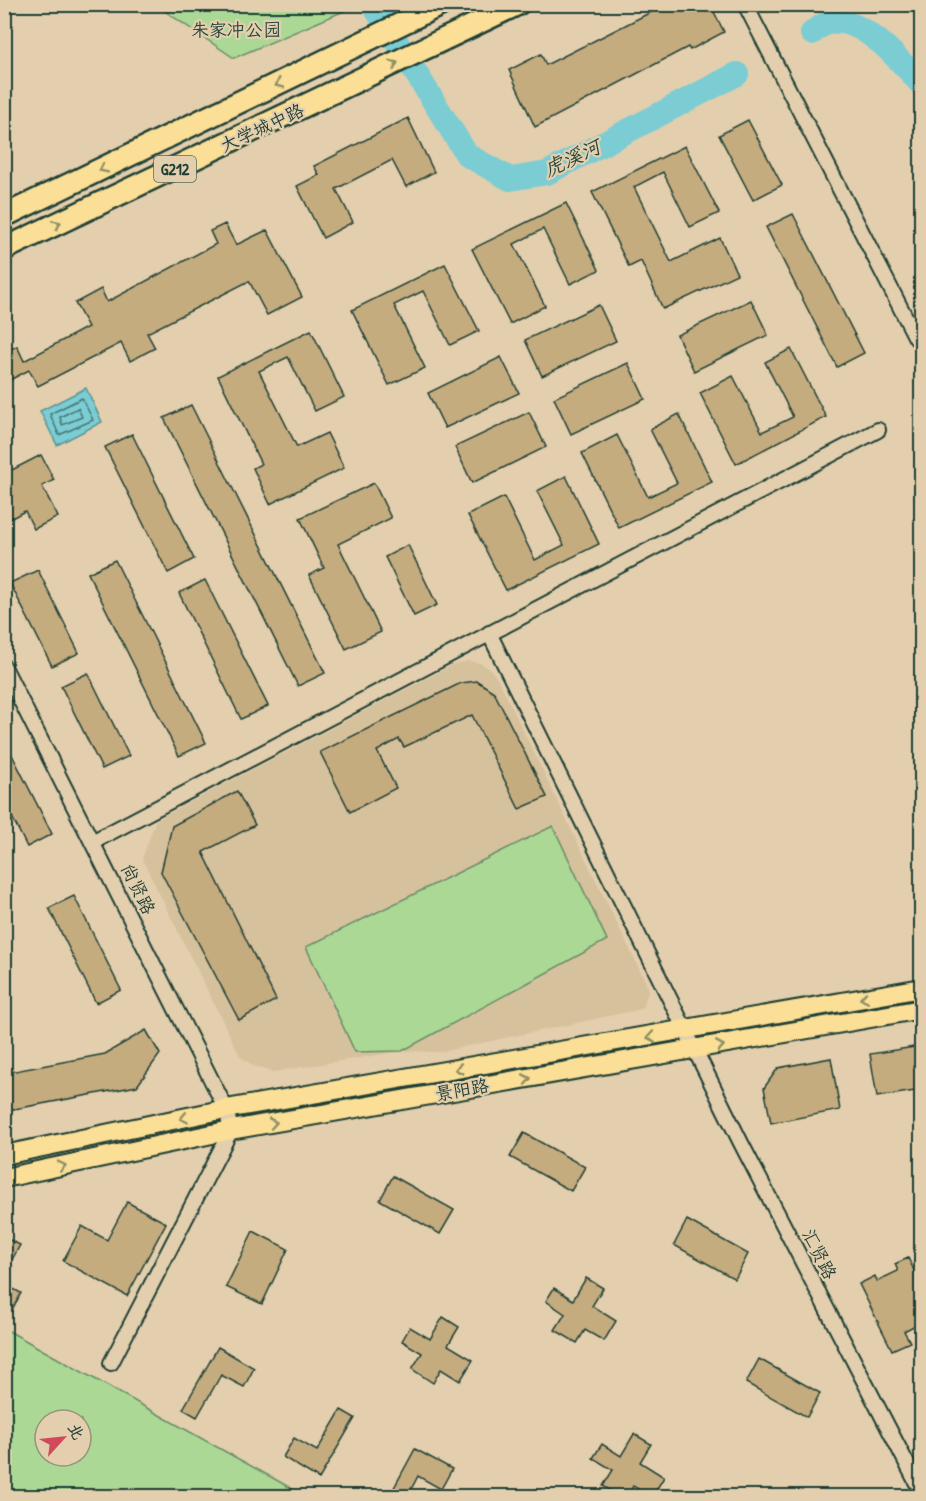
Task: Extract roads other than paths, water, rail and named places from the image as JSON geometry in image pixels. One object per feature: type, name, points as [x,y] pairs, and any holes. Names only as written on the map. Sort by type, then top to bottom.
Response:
[{"type":"highway","name":"大学城中路","points":[[4,249],[518,4]]},
{"type":"highway","name":"大学城中路","points":[[4,216],[436,8]]},
{"type":"main road","name":"景阳路","points":[[4,1155],[226,1109],[685,1031],[921,988]]},
{"type":"main road","name":"景阳路","points":[[4,1178],[231,1130],[921,1009]]},
{"type":"street","points":[[745,4],[916,338]]},
{"type":"street","points":[[94,841],[878,430]]},
{"type":"street","name":"汇贤路","points":[[489,633],[685,1031],[921,1493]]},
{"type":"street","name":"尚贤路","points":[[4,667],[94,841],[226,1109],[231,1130]]},
{"type":"street","points":[[111,1363],[231,1130]]},
{"type":"water","points":[[86,388],[102,422],[57,445],[40,411]]},
{"type":"waterway","name":"虎溪河","points":[[373,4],[467,155],[510,179],[547,173],[737,74]]},
{"type":"waterway","name":"虎溪河","points":[[812,33],[828,23],[841,22],[854,26],[880,42],[922,85]]},
{"type":"park label","name":"朱家冲公园","points":[[236,30]]}]
